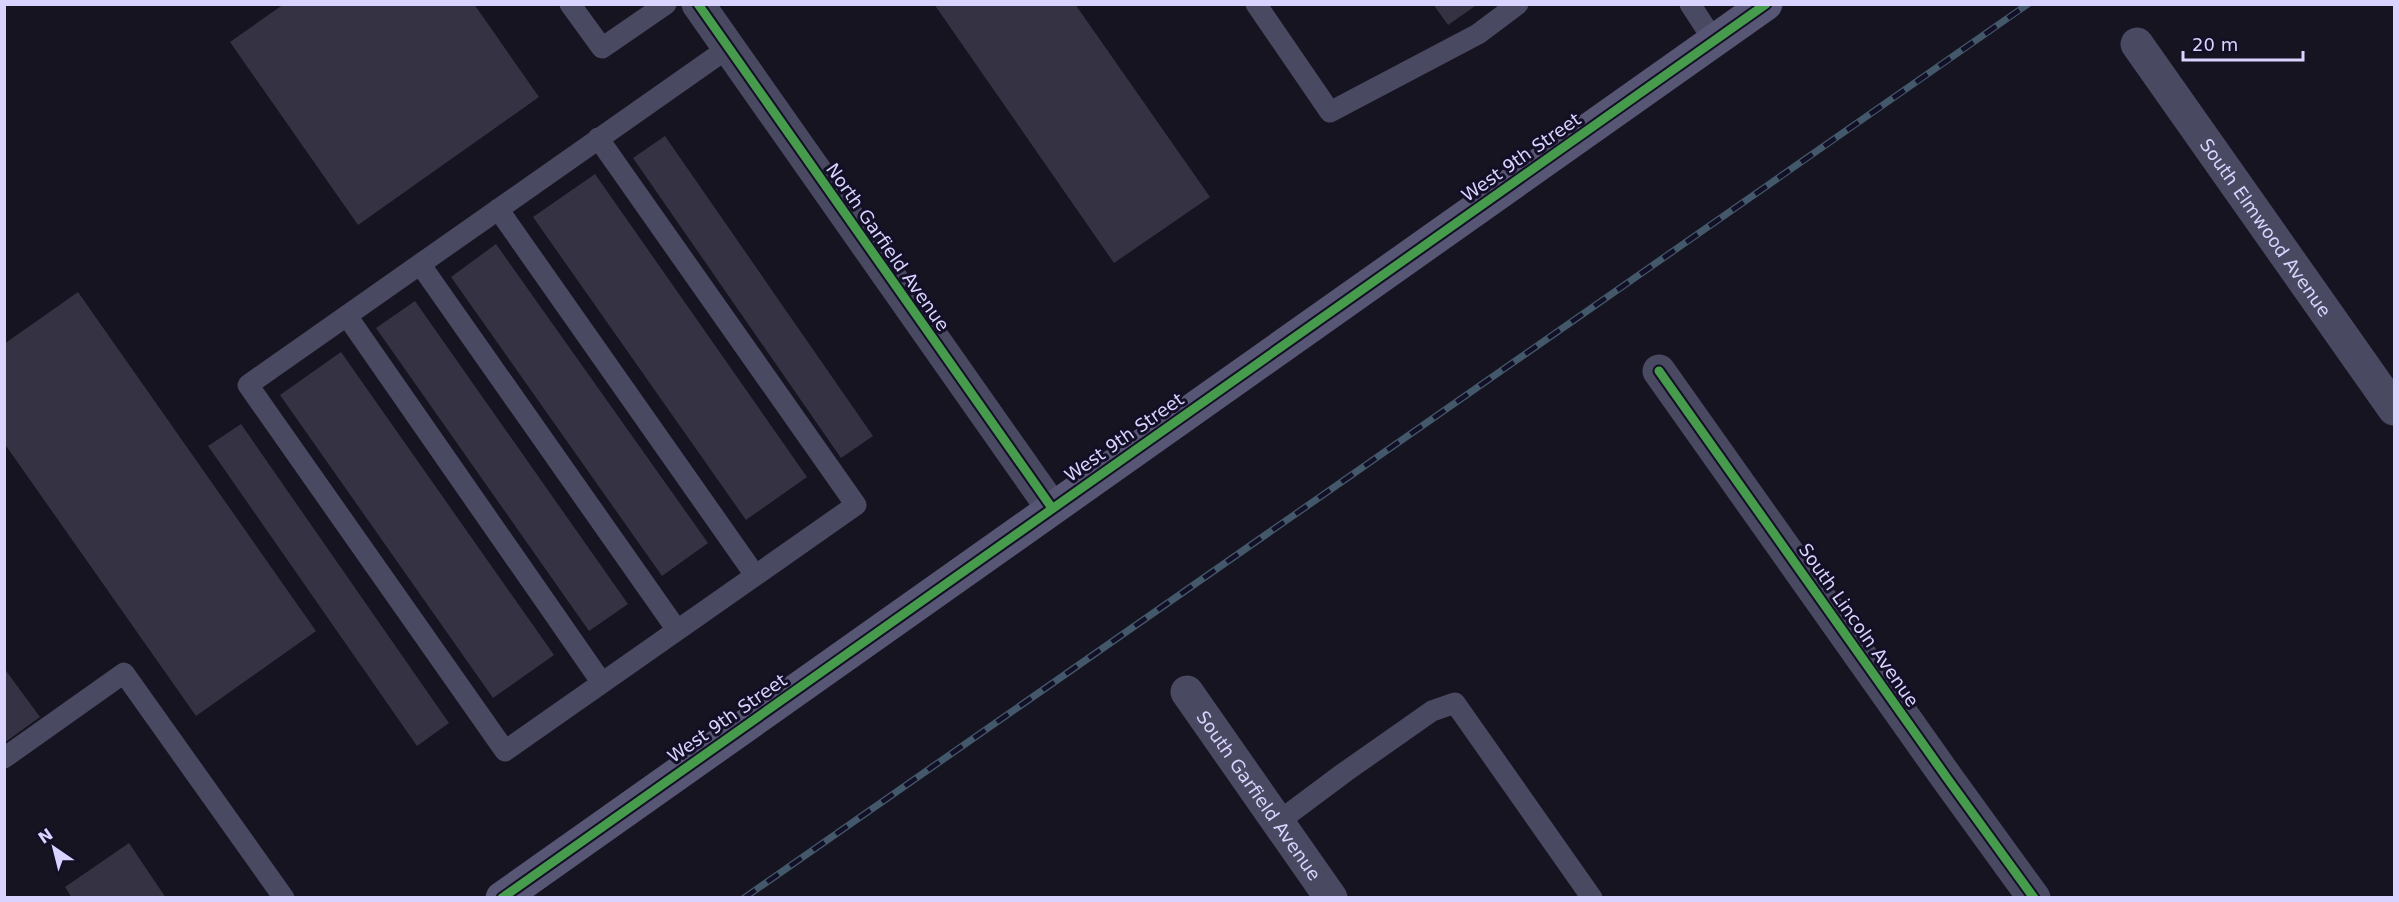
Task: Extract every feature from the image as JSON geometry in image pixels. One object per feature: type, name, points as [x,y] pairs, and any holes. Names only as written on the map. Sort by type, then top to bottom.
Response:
[{"type":"street","name":"North Garfield Avenue","points":[[698,4],[1052,508]]},
{"type":"street","name":"West 9th Street","points":[[502,897],[1766,4]]},
{"type":"street","name":"South Elmwood Avenue","points":[[2137,44],[2394,409]]},
{"type":"street","name":"South Lincoln Avenue","points":[[1659,371],[1933,759],[2034,897]]},
{"type":"street","name":"South Garfield Avenue","points":[[1187,692],[1331,897]]},
{"type":"lane","points":[[570,4],[602,48],[666,4]]},
{"type":"lane","points":[[1256,4],[1330,112],[1478,34],[1518,4]]},
{"type":"lane","points":[[1690,4],[1714,41]]},
{"type":"lane","points":[[598,138],[856,505],[505,751],[248,385],[598,138],[728,48]]},
{"type":"lane","points":[[498,209],[756,575]]},
{"type":"lane","points":[[420,264],[677,630]]},
{"type":"lane","points":[[347,316],[602,683]]},
{"type":"lane","points":[[4,758],[124,673],[284,897]]},
{"type":"lane","points":[[1278,822],[1432,711],[1455,703],[1592,897]]},
{"type":"building","points":[[284,4],[474,4],[539,97],[358,225],[230,42]]},
{"type":"building","points":[[934,4],[1075,4],[1210,197],[1114,263]]},
{"type":"building","points":[[1433,4],[1478,4],[1448,25]]},
{"type":"building","points":[[665,136],[873,436],[841,458],[633,158]]},
{"type":"building","points":[[595,174],[807,477],[746,520],[533,217]]},
{"type":"building","points":[[496,244],[708,543],[662,576],[451,277]]},
{"type":"building","points":[[78,292],[316,631],[196,716],[4,443],[4,344]]},
{"type":"building","points":[[415,301],[628,604],[589,631],[376,328]]},
{"type":"building","points":[[341,352],[554,655],[493,698],[280,395]]},
{"type":"building","points":[[241,424],[449,723],[417,746],[208,446]]},
{"type":"building","points":[[4,668],[40,717],[4,743]]},
{"type":"building","points":[[129,843],[166,898],[72,898],[65,887]]},
{"type":"railway","points":[[744,898],[2028,4]]},
{"type":"cycle path","points":[[698,4],[1052,508]]},
{"type":"cycle path","points":[[502,898],[1766,4]]},
{"type":"cycle path","points":[[1659,371],[2034,898]]}]
